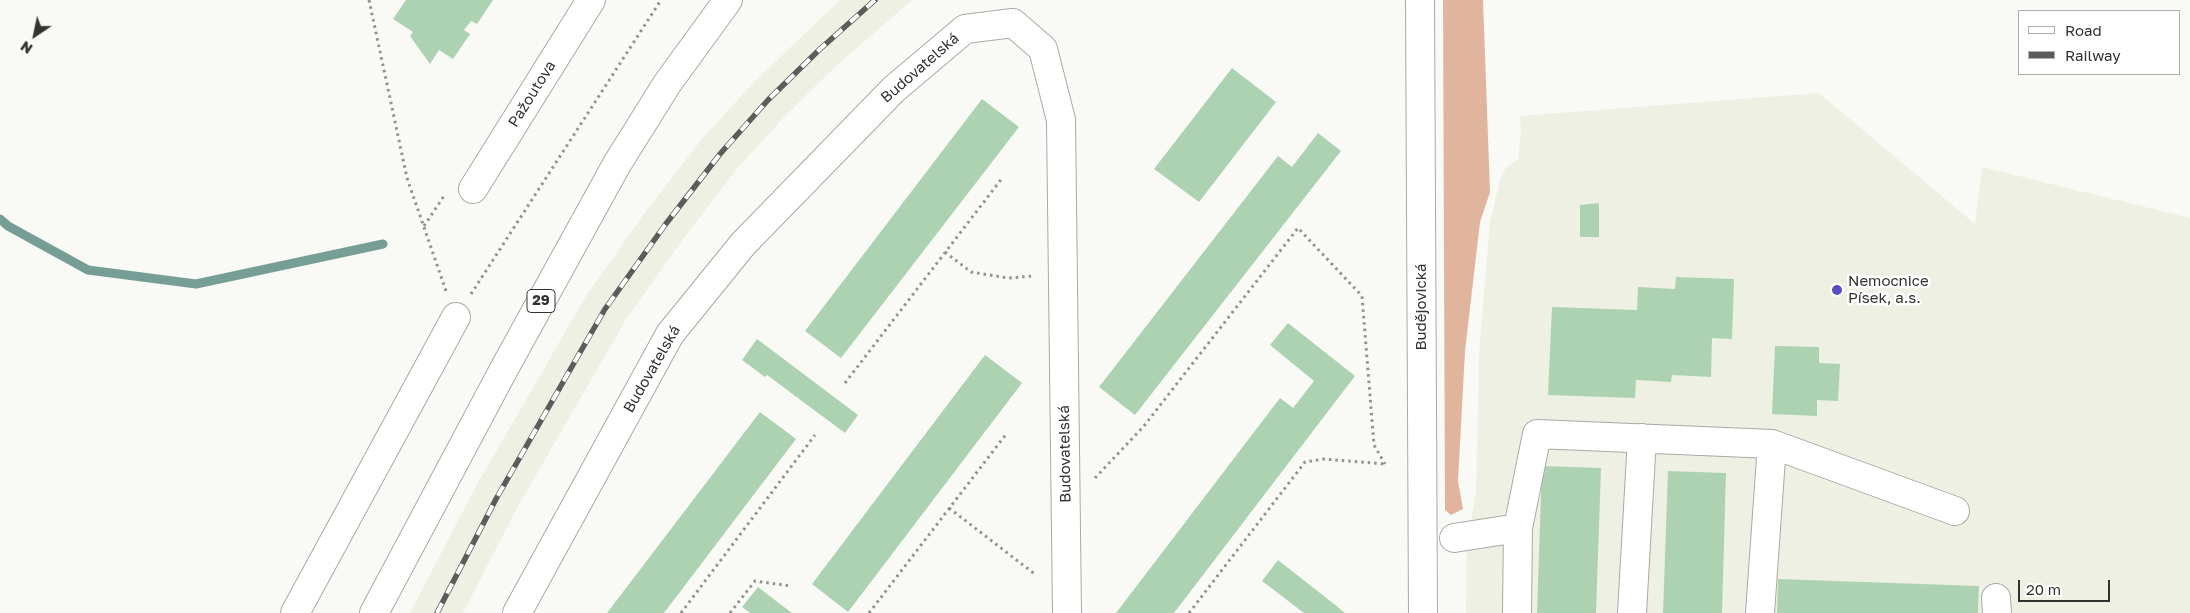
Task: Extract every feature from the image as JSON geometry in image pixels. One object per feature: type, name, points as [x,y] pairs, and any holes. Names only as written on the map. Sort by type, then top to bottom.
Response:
[{"type":"street","name":"Pažoutova","points":[[473,189],[591,0]]},
{"type":"street","name":"29","points":[[374,613],[616,164],[667,84],[728,0]]},
{"type":"street","name":"Budějovická","points":[[1420,0],[1423,613]]},
{"type":"street","name":"Budovatelská","points":[[517,613],[670,334],[743,244],[894,89],[965,29],[1013,23],[1043,49],[1061,120],[1067,613]]},
{"type":"street","points":[[295,613],[456,317]]},
{"type":"street","points":[[1516,613],[1518,528],[1536,434],[1772,444],[1955,511]]},
{"type":"street","points":[[1632,613],[1642,438]]},
{"type":"street","points":[[1760,613],[1772,444]]},
{"type":"street","points":[[1454,538],[1518,528]]},
{"type":"path","points":[[369,0],[407,178],[456,317]]},
{"type":"path","points":[[456,317],[661,0]]},
{"type":"path","points":[[845,383],[1002,178]]},
{"type":"path","points":[[1065,498],[1077,497],[1144,426],[1298,228],[1362,296],[1374,445],[1385,464],[1324,459],[1305,462],[1189,613]]},
{"type":"path","points":[[945,252],[971,272],[1008,278],[1063,261]]},
{"type":"path","points":[[869,613],[1007,432]]},
{"type":"path","points":[[681,613],[815,435]]},
{"type":"path","points":[[949,508],[1043,580]]},
{"type":"path","points":[[730,613],[756,580],[791,586]]},
{"type":"shaded area","points":[[840,0],[912,0],[835,67],[785,116],[737,169],[683,239],[625,321],[516,510],[463,613],[410,613],[475,488],[586,296],[646,211],[702,139],[752,84]]},
{"type":"shaded area","points":[[1443,0],[1483,0],[1490,192],[1480,222],[1465,351],[1458,481],[1463,509],[1451,515],[1445,510]]},
{"type":"shaded area","name":"Nemocnice Písek, a.s.","points":[[1819,93],[1975,224],[1982,167],[2190,218],[2190,613],[1466,613],[1467,542],[1476,493],[1479,355],[1490,223],[1500,180],[1505,169],[1518,159],[1521,134],[1520,116]]},
{"type":"building","points":[[406,0],[493,0],[477,24],[471,21],[464,30],[470,34],[453,59],[439,50],[430,64],[410,36],[413,32],[393,19]]},
{"type":"building","points":[[1232,68],[1276,102],[1199,202],[1154,169]]},
{"type":"building","points":[[982,99],[1019,127],[841,358],[805,331]]},
{"type":"building","points":[[1318,133],[1341,151],[1135,415],[1099,387],[1278,156],[1292,167]]},
{"type":"building","points":[[1599,203],[1599,237],[1580,237],[1580,205]]},
{"type":"building","points":[[1676,277],[1734,279],[1732,339],[1712,338],[1711,377],[1672,375],[1671,382],[1636,380],[1635,398],[1548,395],[1552,307],[1637,310],[1638,287],[1675,289]]},
{"type":"building","points":[[1288,323],[1355,376],[1174,613],[1116,613],[1280,398],[1293,408],[1314,381],[1270,345]]},
{"type":"building","points":[[757,339],[858,415],[845,433],[767,375],[765,377],[742,360]]},
{"type":"building","points":[[1775,346],[1819,347],[1819,363],[1840,364],[1838,401],[1817,400],[1817,416],[1772,414]]},
{"type":"building","points":[[985,355],[1022,383],[848,612],[812,584]]},
{"type":"building","points":[[760,412],[796,439],[664,613],[607,613]]},
{"type":"building","points":[[1542,466],[1601,468],[1596,613],[1537,613]]},
{"type":"building","points":[[1668,471],[1726,473],[1722,613],[1663,613]]},
{"type":"building","points":[[1278,560],[1345,613],[1304,613],[1262,581]]},
{"type":"building","points":[[1778,579],[1979,586],[1978,613],[1777,613]]},
{"type":"building","points":[[758,587],[792,613],[750,613],[742,607]]},
{"type":"waterway","points":[[0,219],[8,226],[88,270],[196,284],[383,244]]},
{"type":"railway","points":[[437,613],[496,499],[605,309],[665,225],[720,154],[768,100],[819,50],[875,0]]},
{"type":"place","name":"Nemocnice Písek, a.s.","points":[[1837,290]]}]
